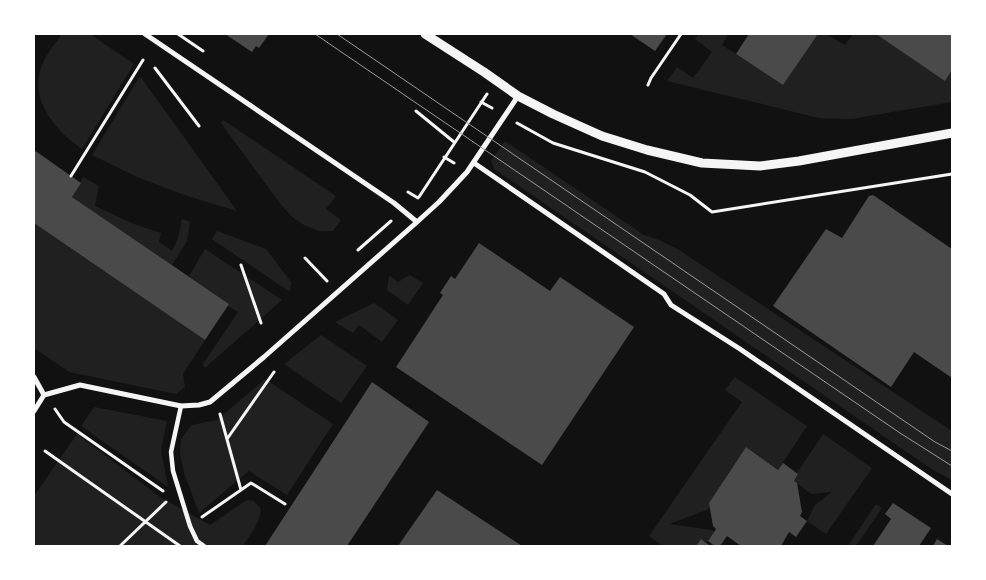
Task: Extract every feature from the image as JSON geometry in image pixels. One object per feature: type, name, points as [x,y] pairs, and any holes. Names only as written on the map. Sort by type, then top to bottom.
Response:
[{"type":"street","points":[[145,34],[418,222]]},
{"type":"street","points":[[425,34],[518,96],[553,114],[602,136],[647,150],[702,163],[730,166],[760,166],[799,161],[952,133]]},
{"type":"street","points":[[34,410],[44,395],[80,385],[181,406],[200,405],[210,402],[439,202],[474,163],[518,96]]},
{"type":"street","points":[[474,163],[664,294],[671,305],[740,349],[952,494]]},
{"type":"street","points":[[34,378],[44,395]]},
{"type":"street","points":[[181,406],[171,452],[173,471],[190,526],[197,541],[204,546]]},
{"type":"path","points":[[648,85],[681,34]]},
{"type":"path","points":[[70,176],[143,60]]},
{"type":"path","points":[[155,68],[199,126]]},
{"type":"path","points":[[354,254],[418,198],[482,102]]},
{"type":"path","points":[[416,111],[454,142]]},
{"type":"path","points":[[305,258],[338,292]]},
{"type":"path","points":[[241,265],[261,323]]},
{"type":"path","points":[[318,285],[332,273]]},
{"type":"path","points":[[227,439],[276,368]]},
{"type":"path","points":[[220,414],[241,490]]},
{"type":"path","points":[[64,422],[171,497]]},
{"type":"path","points":[[45,451],[180,546]]},
{"type":"path","points":[[190,526],[251,483],[285,504]]},
{"type":"path","points":[[120,546],[180,490]]},
{"type":"shaded area","points":[[62,34],[90,34],[134,64],[82,149],[56,126],[43,106],[39,94],[40,71],[44,61]]},
{"type":"shaded area","points":[[699,34],[728,34],[722,45],[783,85],[818,34],[826,34],[845,45],[853,34],[876,34],[945,80],[952,70],[952,102],[851,119],[819,118],[667,81],[677,67],[693,78],[712,52],[695,39]]},
{"type":"shaded area","points":[[140,76],[237,211],[187,196],[137,177],[92,155]]},
{"type":"shaded area","points":[[223,120],[336,196],[326,209],[341,220],[333,231],[319,231],[304,225],[292,217],[221,123]]},
{"type":"shaded area","points":[[505,141],[644,235],[679,250],[952,431],[952,480],[933,470],[494,169],[491,161]]},
{"type":"shaded area","points":[[83,177],[99,186],[95,206],[134,224],[161,233],[159,242],[172,251],[178,238],[182,219],[190,222],[187,241],[172,265],[72,197]]},
{"type":"shaded area","points":[[34,223],[205,340],[183,374],[185,387],[176,394],[69,372],[34,348]]},
{"type":"shaded area","points":[[217,231],[266,249],[291,282],[290,292],[212,239]]},
{"type":"shaded area","points":[[205,249],[282,300],[204,367],[203,364],[238,312],[189,276]]},
{"type":"shaded area","points":[[389,275],[398,282],[410,275],[423,283],[408,305],[387,290]]},
{"type":"shaded area","points":[[374,303],[398,320],[382,342],[359,325],[353,333],[335,322]]},
{"type":"shaded area","points":[[321,335],[367,366],[341,403],[284,364]]},
{"type":"shaded area","points":[[735,377],[807,426],[778,470],[746,447],[709,503],[710,507],[707,510],[669,524],[712,530],[714,532],[706,543],[701,539],[696,546],[663,546],[649,536],[742,402],[725,390]]},
{"type":"shaded area","points":[[265,379],[333,424],[287,495],[249,471],[199,513],[184,473],[180,453],[181,439],[192,425],[217,420]]},
{"type":"shaded area","points":[[94,407],[167,421],[161,450],[168,487],[81,426]]},
{"type":"shaded area","points":[[77,434],[160,497],[210,525],[247,500],[254,501],[261,509],[257,523],[244,544],[248,546],[34,546],[34,496]]},
{"type":"shaded area","points":[[823,434],[872,468],[826,534],[807,521],[815,505],[832,492],[811,494],[794,481],[797,473]]},
{"type":"shaded area","points":[[876,504],[882,508],[856,546],[848,546]]},
{"type":"building","points":[[225,34],[269,34],[259,48],[256,46],[252,52]]},
{"type":"building","points":[[630,34],[667,34],[655,51]]},
{"type":"building","points":[[749,34],[818,34],[783,85],[736,54]]},
{"type":"building","points":[[876,34],[952,34],[952,70],[945,81]]},
{"type":"building","points":[[34,150],[81,183],[72,197],[229,304],[205,340],[34,223]]},
{"type":"building","points":[[873,195],[952,249],[952,378],[914,352],[891,387],[773,306],[826,229],[842,238],[869,196]]},
{"type":"building","points":[[479,243],[550,291],[560,277],[634,327],[542,465],[396,367],[443,295],[440,293],[451,276],[455,279]]},
{"type":"building","points":[[372,382],[429,422],[347,546],[265,546]]},
{"type":"building","points":[[746,447],[778,470],[783,463],[798,474],[794,481],[797,483],[802,512],[800,516],[807,521],[796,537],[789,532],[781,546],[741,546],[727,536],[720,546],[715,546],[708,541],[716,529],[713,526],[709,503]]},
{"type":"building","points":[[437,490],[522,546],[398,546]]},
{"type":"building","points":[[893,503],[931,528],[919,546],[873,546],[891,519],[885,514]]},
{"type":"building","points":[[701,539],[706,543],[711,546],[696,546]]},
{"type":"building","points":[[937,539],[948,546],[933,546]]},
{"type":"tram line","points":[[315,34],[900,433],[952,466]]},
{"type":"tram line","points":[[337,34],[935,442],[952,451]]}]
